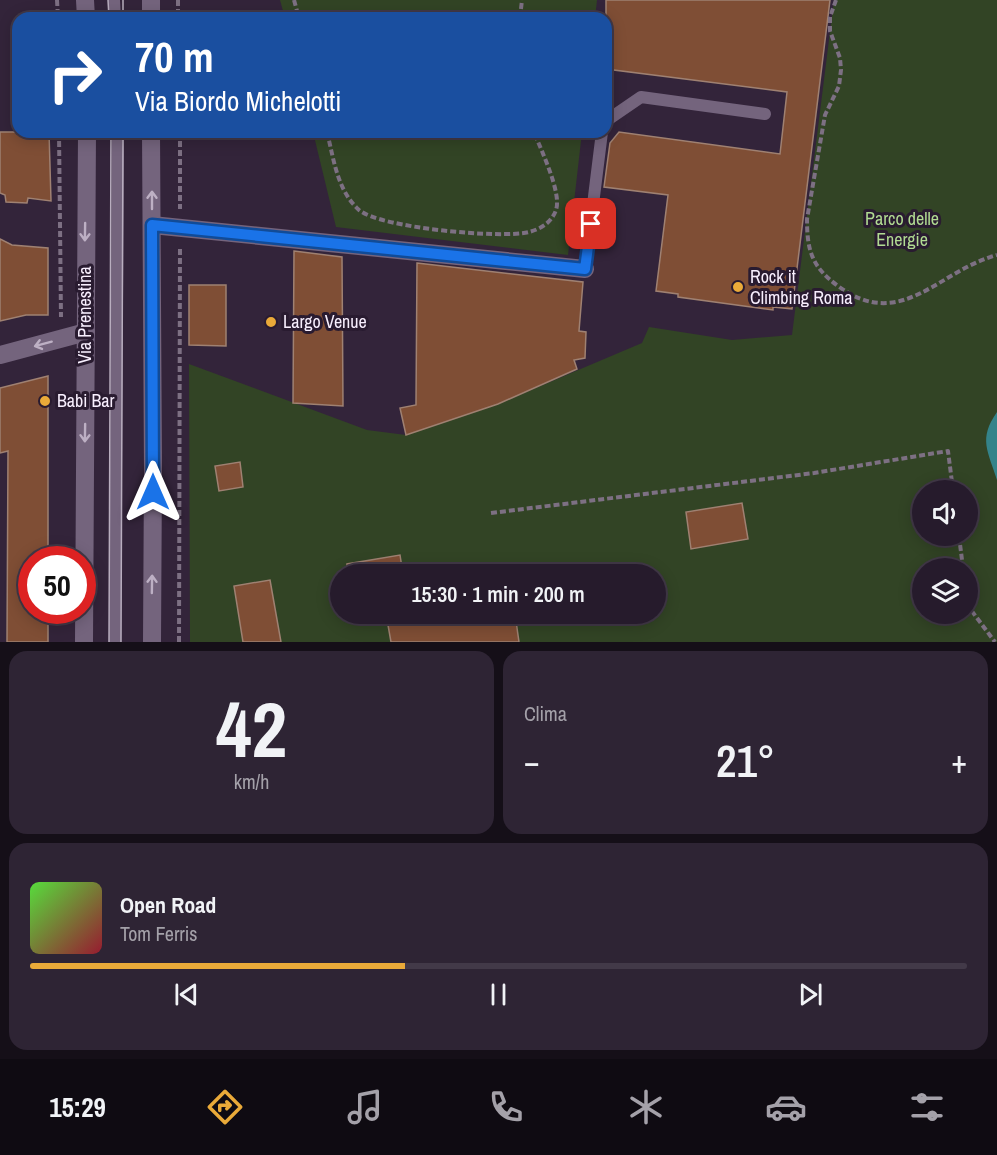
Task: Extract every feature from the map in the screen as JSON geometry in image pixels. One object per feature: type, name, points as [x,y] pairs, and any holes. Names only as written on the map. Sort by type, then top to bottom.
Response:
[{"type":"main road","name":"Via Prenestina","points":[[84,642],[87,138]]},
{"type":"main road","points":[[152,138],[152,642]]},
{"type":"main road","points":[[152,225],[585,269]]},
{"type":"main road","points":[[0,355],[86,332]]},
{"type":"lane","points":[[612,117],[641,98],[765,114]]},
{"type":"lane","name":"Via Prenestina","points":[[116,642],[118,138]]},
{"type":"lane","points":[[585,269],[601,138]]},
{"type":"path","points":[[836,0],[830,17],[830,32],[842,70],[839,86],[825,115],[807,219],[807,237],[811,257],[823,275],[847,292],[872,301],[896,303],[916,296],[969,265],[997,255]]},
{"type":"path","points":[[59,138],[61,319]]},
{"type":"path","points":[[179,642],[180,138]]},
{"type":"path","points":[[328,138],[337,176],[351,201],[361,212],[380,220],[436,230],[516,234],[539,229],[548,223],[556,209],[557,200],[554,187],[536,138]]},
{"type":"path","points":[[490,513],[814,473],[948,451],[952,480]]},
{"type":"path","points":[[978,619],[995,642]]},
{"type":"green space","points":[[280,0],[597,0],[596,12],[283,12]]},
{"type":"green space","name":"Parco delle Energie","points":[[834,0],[997,0],[997,642],[190,642],[189,364],[367,430],[406,435],[498,404],[642,343],[649,327],[732,340],[792,335]]},
{"type":"green space","points":[[314,138],[581,138],[568,255],[336,227]]},
{"type":"shaded area","points":[[997,412],[997,480],[988,453],[986,438],[991,421]]},
{"type":"building","points":[[606,0],[830,0],[792,309],[773,307],[773,310],[678,297],[678,294],[656,291],[668,195],[604,187],[610,143],[619,132],[780,154],[787,92],[612,70],[612,12],[606,12]]},
{"type":"building","points":[[0,132],[12,132],[12,138],[49,138],[51,201],[28,198],[27,203],[6,202],[5,195],[0,193]]},
{"type":"building","points":[[0,239],[12,245],[48,248],[48,315],[26,315],[0,321]]},
{"type":"building","points":[[294,251],[342,257],[343,406],[293,403]]},
{"type":"building","points":[[417,263],[583,282],[579,331],[586,332],[585,358],[574,360],[577,369],[498,404],[406,435],[400,408],[416,405]]},
{"type":"building","points":[[189,285],[226,285],[226,346],[189,345]]},
{"type":"building","points":[[48,376],[48,546],[18,546],[18,624],[48,624],[48,642],[7,642],[8,451],[0,453],[0,388]]},
{"type":"building","points":[[240,462],[243,487],[219,491],[215,466]]},
{"type":"building","points":[[742,503],[748,539],[691,549],[686,512]]},
{"type":"building","points":[[400,555],[401,564],[347,564]]},
{"type":"building","points":[[270,580],[281,642],[243,642],[234,586]]},
{"type":"building","points":[[388,624],[516,624],[519,642],[391,642]]},
{"type":"tram line","points":[[108,0],[109,12]]},
{"type":"tram line","points":[[123,0],[123,12]]},
{"type":"tram line","points":[[109,642],[111,138]]},
{"type":"tram line","points":[[121,642],[123,138]]},
{"type":"place","name":"Rock it Climbing Roma","points":[[738,287]]},
{"type":"place","name":"Largo Venue","points":[[271,322]]},
{"type":"place","name":"Babi Bar","points":[[45,401]]},
{"type":"route","points":[[153,492],[152,225],[585,269],[591,224]]}]
